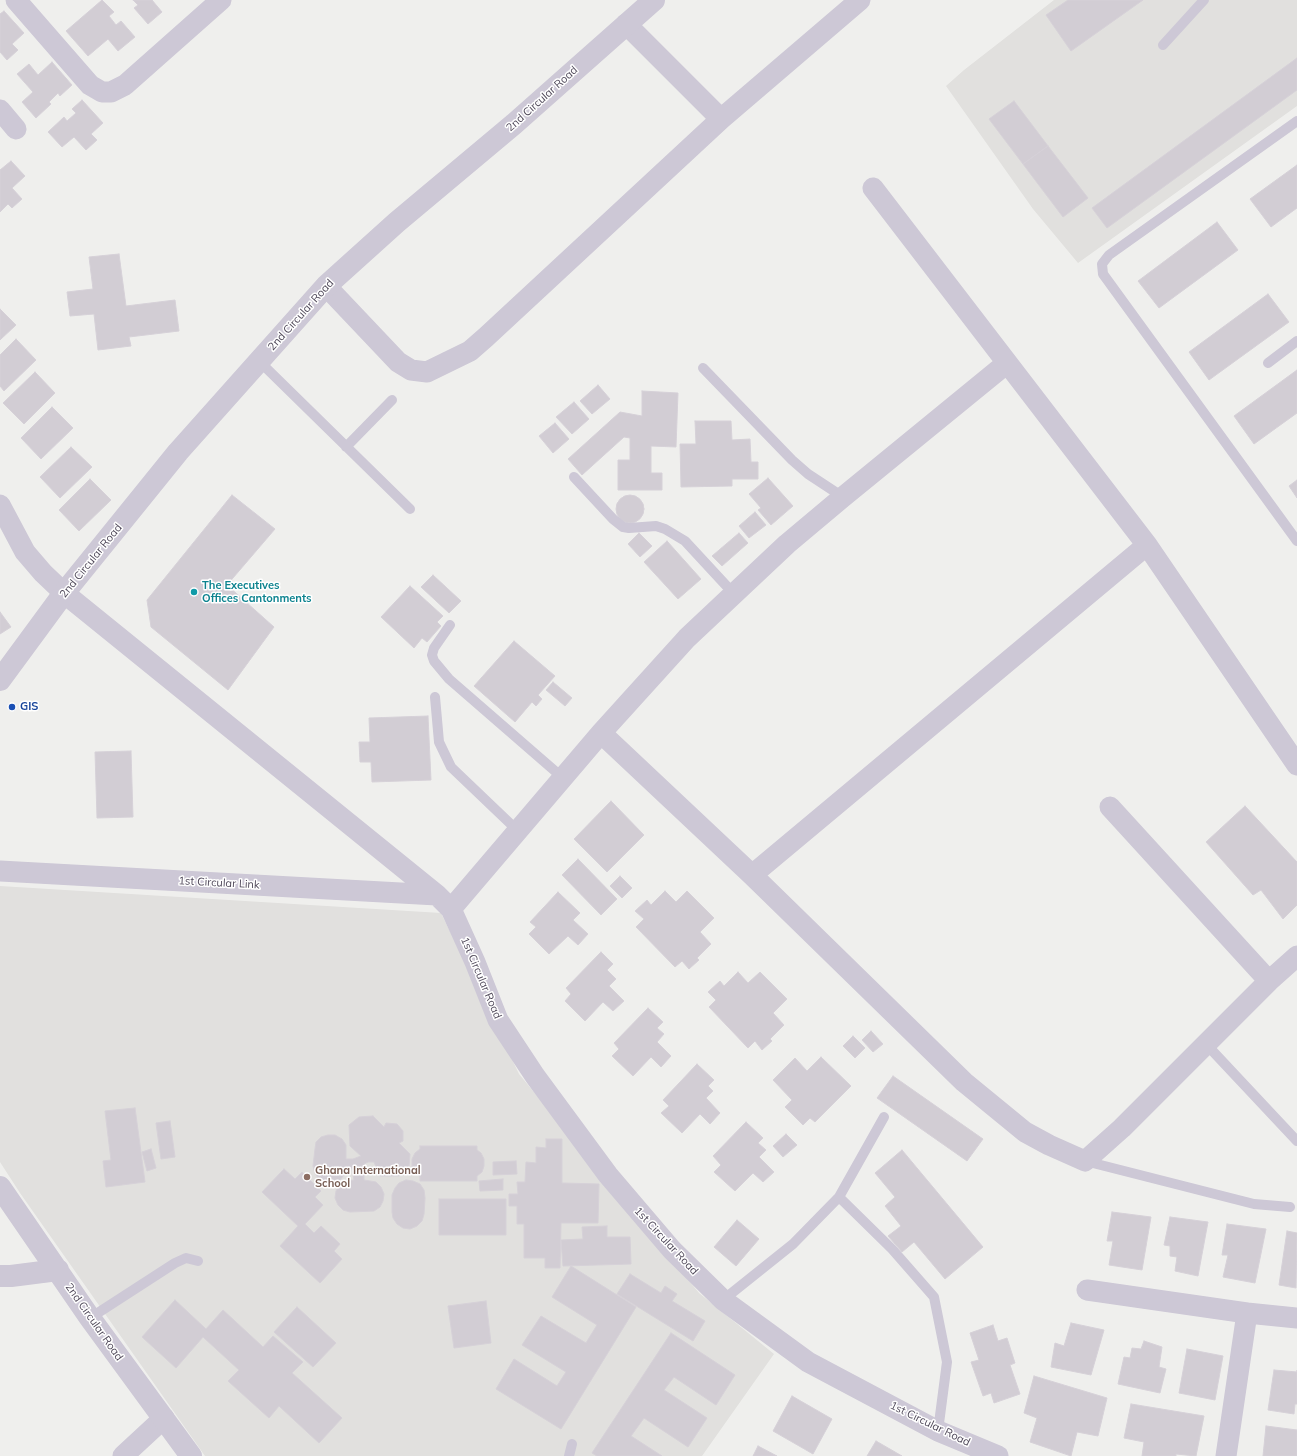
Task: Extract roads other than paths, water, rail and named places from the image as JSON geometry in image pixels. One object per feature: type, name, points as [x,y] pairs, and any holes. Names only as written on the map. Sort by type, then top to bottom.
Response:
[{"type":"street","points":[[16,0],[90,85],[102,92],[111,92],[125,85],[221,0]]},
{"type":"street","name":"2nd Circular Road","points":[[0,680],[64,593],[178,452],[326,286],[397,222],[514,124],[654,0]]},
{"type":"street","points":[[326,286],[398,362],[410,370],[427,372],[470,351],[486,338],[721,119],[860,0]]},
{"type":"street","points":[[626,24],[721,119]]},
{"type":"street","points":[[0,110],[16,129]]},
{"type":"street","points":[[873,188],[1147,545],[1297,765]]},
{"type":"street","points":[[0,505],[25,552],[64,593],[444,902],[518,830],[601,733],[687,638],[788,544],[1007,363]]},
{"type":"street","points":[[752,876],[1147,545]]},
{"type":"street","points":[[601,733],[752,876],[964,1082],[1025,1132],[1049,1145],[1085,1161],[1122,1128],[1269,981],[1297,956]]},
{"type":"street","points":[[1110,807],[1269,981]]},
{"type":"street","name":"1st Circular Link","points":[[0,871],[444,902]]},
{"type":"street","name":"1st Circular Road","points":[[444,902],[475,962],[498,1020],[535,1076],[608,1175],[672,1250],[723,1300],[808,1362],[938,1431],[998,1456]]},
{"type":"street","name":"2nd Circular Road","points":[[0,1189],[58,1270],[90,1318],[191,1456]]},
{"type":"street","points":[[0,1276],[58,1270]]},
{"type":"street","points":[[1087,1290],[1247,1313],[1297,1318]]},
{"type":"street","points":[[1226,1456],[1247,1313]]},
{"type":"street","points":[[123,1456],[164,1418]]},
{"type":"lane","points":[[1163,45],[1204,0]]},
{"type":"lane","points":[[1297,121],[1109,255],[1102,264],[1103,274],[1297,541]]},
{"type":"lane","points":[[1268,363],[1297,341]]},
{"type":"lane","points":[[259,361],[410,509]]},
{"type":"lane","points":[[703,368],[792,460],[808,474],[843,497]]},
{"type":"lane","points":[[346,447],[392,400]]},
{"type":"lane","points":[[574,477],[613,519],[624,527],[656,526],[665,529],[685,541],[734,594]]},
{"type":"lane","points":[[450,625],[434,648],[432,655],[434,662],[449,679],[563,778]]},
{"type":"lane","points":[[434,697],[439,742],[451,767],[518,830]]},
{"type":"lane","points":[[1206,1044],[1297,1141]]},
{"type":"lane","points":[[723,1300],[793,1244],[839,1197],[884,1118]]},
{"type":"lane","points":[[1085,1161],[1254,1204],[1290,1207]]},
{"type":"lane","points":[[839,1197],[892,1249],[934,1297],[947,1362],[938,1431]]},
{"type":"lane","points":[[90,1318],[175,1263],[186,1258],[198,1261]]},
{"type":"lane","points":[[569,1456],[572,1444]]},
{"type":"place","name":"The Executives Offices Cantonments","points":[[194,592]]},
{"type":"place","name":"GIS","points":[[12,707]]},
{"type":"place","name":"Ghana International School","points":[[307,1177]]}]
